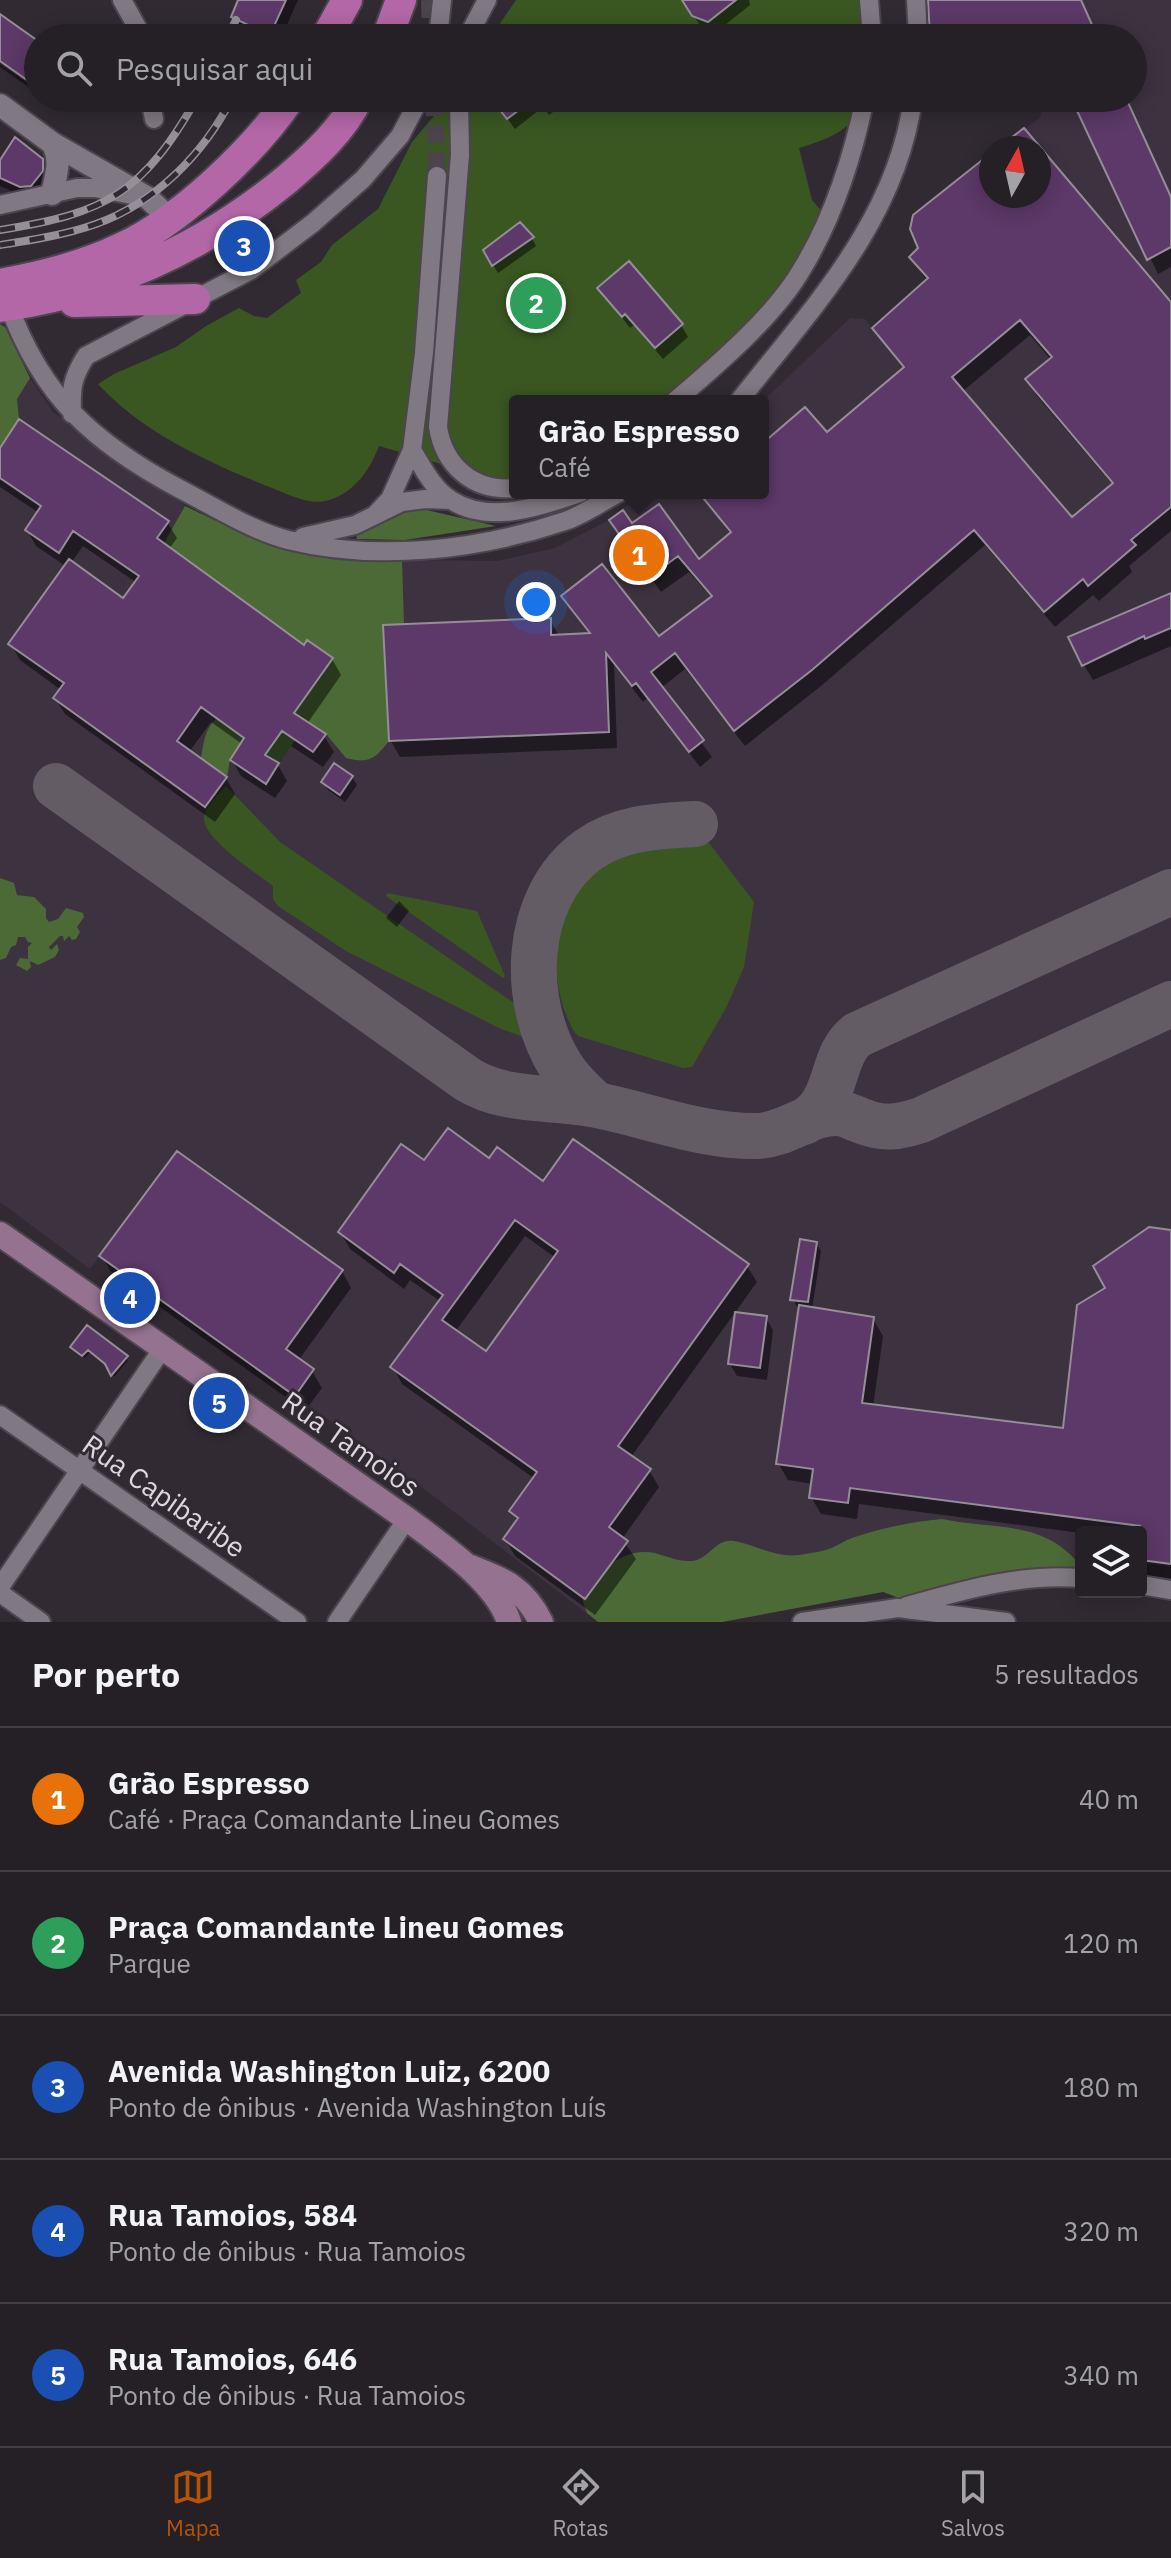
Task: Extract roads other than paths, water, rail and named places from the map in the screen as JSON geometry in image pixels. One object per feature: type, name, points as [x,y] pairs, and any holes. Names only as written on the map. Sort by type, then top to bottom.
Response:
[{"type":"highway","points":[[334,24],[347,0]]},
{"type":"highway","points":[[392,24],[401,0]]},
{"type":"highway","points":[[10,300],[81,264],[125,247],[170,219],[247,149],[280,112]]},
{"type":"highway","points":[[10,300],[85,289],[141,270],[229,222],[303,166],[330,138],[348,112]]},
{"type":"highway","points":[[10,300],[195,299]]},
{"type":"main road","name":"Rua Tamoios","points":[[0,1234],[407,1519],[469,1566],[518,1588],[531,1602],[540,1622]]},
{"type":"main road","name":"Rua Tamoios","points":[[469,1566],[508,1620]]},
{"type":"main road","points":[[508,1620],[523,1615],[540,1622]]},
{"type":"street","points":[[122,0],[135,24]]},
{"type":"street","points":[[439,24],[442,0]]},
{"type":"street","points":[[474,24],[487,0]]},
{"type":"street","points":[[869,0],[871,24]]},
{"type":"street","points":[[916,0],[917,24]]},
{"type":"street","points":[[0,105],[52,143],[148,198],[170,219]]},
{"type":"street","points":[[153,112],[154,119]]},
{"type":"street","points":[[72,414],[71,387],[86,356],[251,270],[334,206],[363,179],[400,136],[413,112]]},
{"type":"street","points":[[459,112],[460,155],[438,427],[441,445],[464,475],[496,488],[509,488]]},
{"type":"street","points":[[682,395],[706,375],[777,302],[802,270],[855,147],[862,112]]},
{"type":"street","points":[[744,395],[819,304],[872,223],[897,168],[910,112]]},
{"type":"street","points":[[52,143],[58,153],[52,194]]},
{"type":"street","points":[[375,515],[390,499],[412,450],[424,353],[437,176]]},
{"type":"street","points":[[0,205],[86,188],[148,198]]},
{"type":"street","points":[[10,300],[33,363],[72,414],[147,471],[262,531],[288,539],[374,551],[439,548],[505,537],[568,520],[608,499]]},
{"type":"street","points":[[698,395],[706,375]]},
{"type":"street","points":[[412,450],[431,481],[451,500]]},
{"type":"street","points":[[288,539],[322,535],[355,525],[415,499],[451,500],[489,511],[522,510],[560,499]]},
{"type":"street","points":[[41,1622],[0,1590],[163,1348]]},
{"type":"street","name":"Rua Capibaribe","points":[[0,1415],[297,1622]]},
{"type":"street","points":[[337,1622],[407,1519]]},
{"type":"street","points":[[802,1622],[898,1608],[1004,1582],[1048,1576],[1075,1578]]},
{"type":"street","points":[[1147,1586],[1171,1590]]},
{"type":"street","points":[[898,1608],[1006,1622]]},
{"type":"tunnel","points":[[430,0],[431,24]]},
{"type":"tunnel","points":[[435,112],[437,176]]},
{"type":"railway","points":[[234,24],[236,20]]},
{"type":"railway","points":[[0,230],[68,216],[118,193],[139,177],[158,156],[188,112]]},
{"type":"railway","points":[[0,245],[84,228],[118,215],[158,190],[176,174],[225,112]]},
{"type":"place","name":"Avenida Washington Luiz, 6200","points":[[244,246]]},
{"type":"place","name":"Praça Comandante Lineu Gomes","points":[[536,303]]},
{"type":"place","name":"Grão Espresso","points":[[639,555]]},
{"type":"place","name":"Rua Tamoios, 584","points":[[130,1298]]},
{"type":"place","name":"Rua Tamoios, 646","points":[[219,1403]]}]
